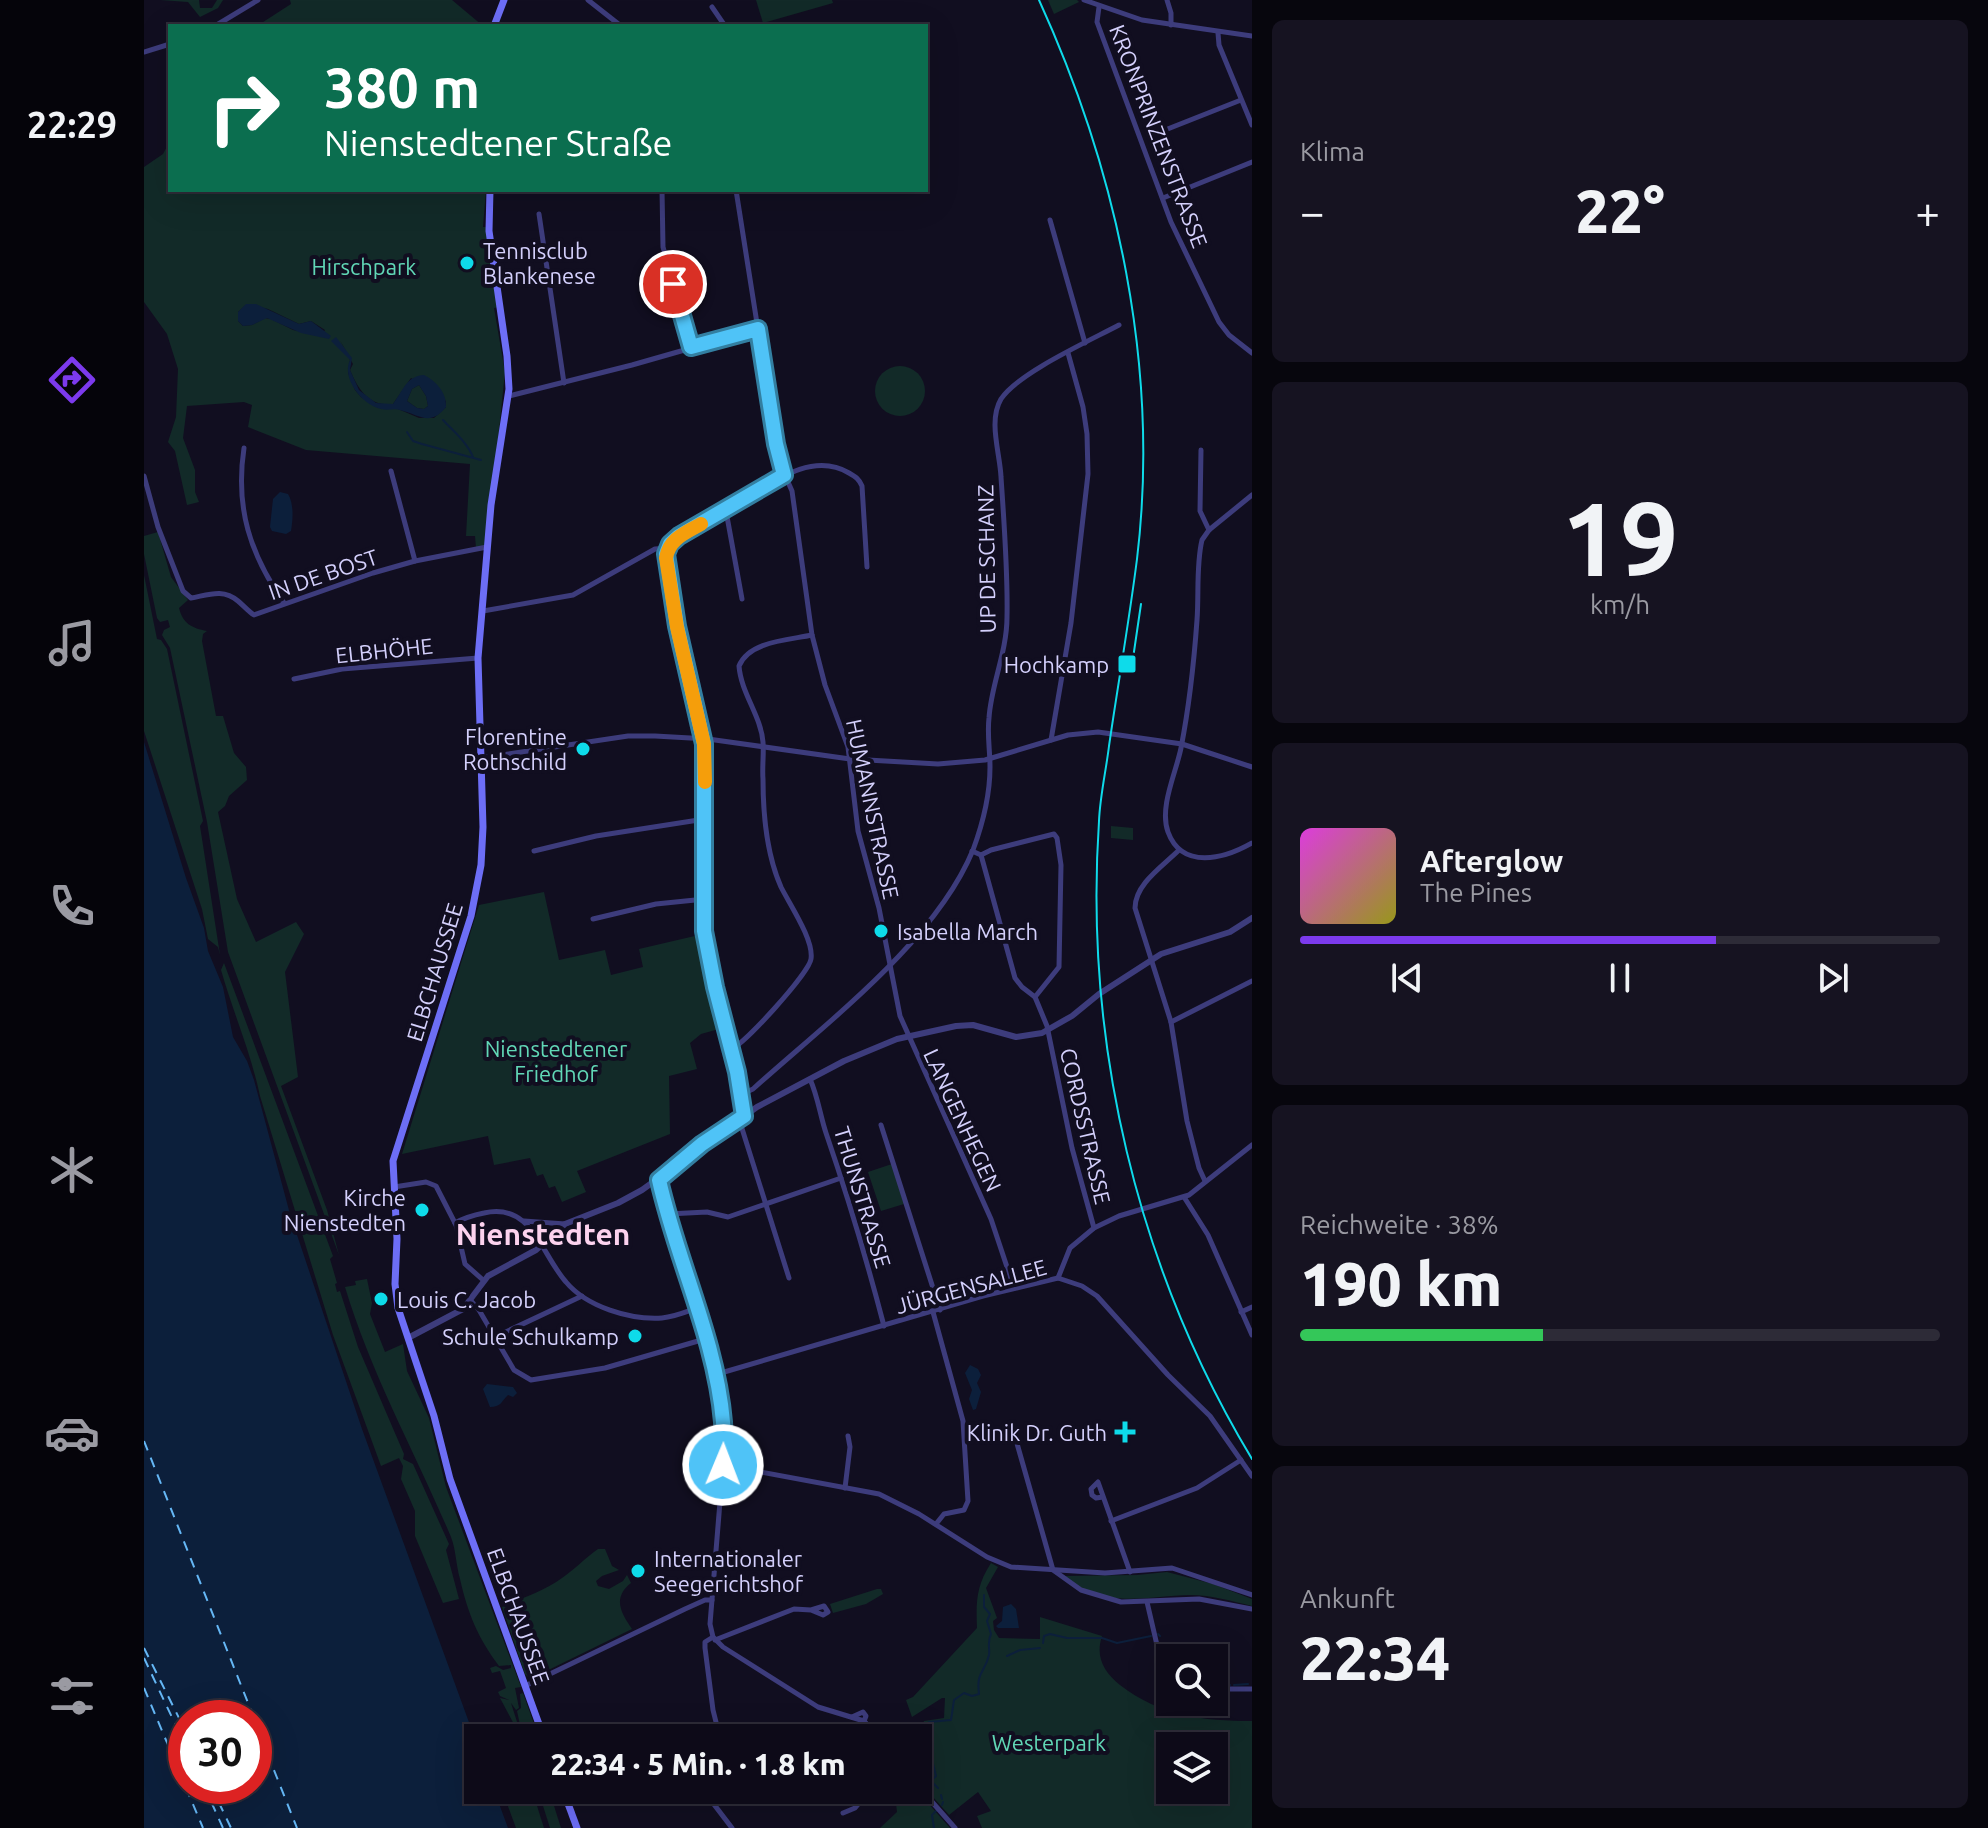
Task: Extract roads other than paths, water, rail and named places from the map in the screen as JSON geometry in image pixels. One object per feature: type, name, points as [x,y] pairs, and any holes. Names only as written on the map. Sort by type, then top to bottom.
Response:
[{"type":"main road","points":[[495,24],[504,0]]},
{"type":"main road","name":"ELBCHAUSSEE","points":[[490,192],[489,241],[509,367],[509,396],[494,481],[478,658],[483,838],[476,900],[392,1168],[397,1239],[396,1298],[459,1507],[539,1724]]},
{"type":"main road","points":[[568,1804],[577,1828]]},
{"type":"street","points":[[218,24],[258,0]]},
{"type":"street","points":[[588,0],[618,24]]},
{"type":"street","points":[[1084,0],[1130,17],[1252,36]]},
{"type":"street","points":[[1167,0],[1171,25]]},
{"type":"street","points":[[712,7],[724,24]]},
{"type":"street","name":"KRONPRINZENSTRASSE","points":[[1099,7],[1097,22],[1177,235],[1219,322],[1229,335],[1252,353]]},
{"type":"street","points":[[1218,33],[1219,45],[1252,125]]},
{"type":"street","points":[[144,52],[168,45]]},
{"type":"street","points":[[1160,132],[1241,100]]},
{"type":"street","points":[[1163,198],[1252,162]]},
{"type":"street","points":[[662,192],[663,247],[691,347]]},
{"type":"street","name":"HUMANNSTRASSE","points":[[736,192],[776,444],[792,496],[812,635],[825,685],[843,729],[850,759],[858,831],[891,964]]},
{"type":"street","points":[[539,214],[564,383]]},
{"type":"street","points":[[1050,220],[1085,343]]},
{"type":"street","name":"UP DE SCHANZ","points":[[740,1095],[753,1089],[891,964],[936,913],[972,851],[985,810],[989,717],[1007,616],[996,412],[1009,390],[1119,325]]},
{"type":"street","points":[[509,396],[758,329]]},
{"type":"street","points":[[1051,740],[1071,623],[1088,474],[1085,417],[1078,381],[1068,353]]},
{"type":"street","points":[[244,448],[240,476],[242,511],[266,577],[284,603]]},
{"type":"street","points":[[1201,450],[1200,511],[1209,530]]},
{"type":"street","points":[[789,1278],[741,1118],[731,1049],[707,948],[703,738],[674,612],[666,562],[668,548],[679,536],[784,475],[807,468],[835,466],[858,479],[862,486],[867,567]]},
{"type":"street","points":[[391,471],[415,561]]},
{"type":"street","name":"IN DE BOST","points":[[144,476],[183,591],[191,598],[225,594],[256,615],[415,561],[487,547]]},
{"type":"street","points":[[1252,495],[1209,530],[1200,546],[1197,623],[1182,744],[1165,816],[1170,836],[1179,850],[1194,858],[1227,855],[1252,843]]},
{"type":"street","points":[[726,511],[742,599]]},
{"type":"street","points":[[483,611],[573,595],[655,549],[668,548]]},
{"type":"street","points":[[731,1049],[740,1045],[777,1004],[806,971],[812,958],[809,942],[781,887],[771,857],[764,811],[763,746],[759,724],[740,672],[741,662],[747,653],[758,648],[812,635]]},
{"type":"street","name":"ELBHÖHE","points":[[294,679],[342,669],[478,658]]},
{"type":"street","points":[[480,758],[628,736],[703,738],[850,759],[938,764],[989,759],[1068,735],[1098,732],[1182,744],[1252,767]]},
{"type":"street","points":[[534,851],[596,836],[705,819]]},
{"type":"street","points":[[972,851],[981,855],[1054,834],[1057,838],[1061,877],[1059,967],[1035,997]]},
{"type":"street","points":[[1179,850],[1141,887],[1136,896],[1136,916],[1171,1022],[1187,1121],[1205,1181]]},
{"type":"street","name":"CORDSSTRASSE","points":[[981,855],[1013,973],[1022,987],[1035,997],[1048,1030],[1072,1148],[1094,1228]]},
{"type":"street","points":[[593,919],[663,903],[705,899]]},
{"type":"street","points":[[408,1338],[455,1314],[471,1301],[483,1280],[541,1246],[565,1224],[618,1203],[659,1180],[696,1149],[768,1100],[870,1049],[907,1036],[965,1025],[1016,1037],[1037,1035],[1072,1016],[1094,997],[1169,950],[1230,932],[1252,918]]},
{"type":"street","name":"LANGENHEGEN","points":[[891,964],[899,1013],[907,1036],[991,1219],[1014,1288]]},
{"type":"street","points":[[1171,1022],[1252,981]]},
{"type":"street","name":"THUNSTRASSE","points":[[810,1079],[819,1100],[821,1118],[884,1326]]},
{"type":"street","points":[[881,1125],[940,1310]]},
{"type":"street","points":[[1058,1278],[1070,1248],[1094,1228],[1119,1216],[1184,1197],[1252,1145]]},
{"type":"street","points":[[668,1214],[707,1212],[725,1218],[841,1178]]},
{"type":"street","points":[[659,1180],[697,1308],[723,1423],[723,1465],[710,1624],[714,1638],[818,1707],[852,1717],[863,1712],[867,1724]]},
{"type":"street","points":[[394,1187],[423,1182],[433,1183],[439,1189],[455,1223],[465,1264],[483,1280]]},
{"type":"street","points":[[1184,1197],[1208,1235],[1252,1335]]},
{"type":"street","points":[[455,1223],[500,1210],[524,1221],[565,1224]]},
{"type":"street","points":[[524,1221],[566,1283],[582,1296],[622,1313],[654,1318],[697,1308]]},
{"type":"street","name":"JÜRGENSALLEE","points":[[714,1375],[1058,1278],[1082,1286],[1097,1296],[1168,1375],[1210,1416],[1252,1476]]},
{"type":"street","points":[[495,1337],[582,1296]]},
{"type":"street","points":[[471,1301],[517,1373],[531,1380],[540,1381],[617,1365],[705,1339]]},
{"type":"street","points":[[1241,1312],[1252,1307]]},
{"type":"street","points":[[933,1312],[963,1421],[968,1501],[964,1510],[944,1514],[936,1524]]},
{"type":"street","points":[[845,1488],[848,1436]]},
{"type":"street","points":[[1016,1440],[1053,1570],[1072,1585],[1121,1602],[1199,1599],[1252,1609]]},
{"type":"street","points":[[1111,1521],[1197,1488],[1241,1460]]},
{"type":"street","points":[[723,1465],[887,1497],[1001,1564],[1016,1568],[1130,1572],[1180,1569],[1252,1595]]},
{"type":"street","points":[[1103,1497],[1130,1572]]},
{"type":"street","points":[[525,1686],[685,1609],[712,1600]]},
{"type":"street","points":[[1147,1602],[1157,1644]]},
{"type":"street","points":[[716,1724],[704,1645],[706,1641],[794,1609],[811,1610]]},
{"type":"street","points":[[1228,1689],[1252,1689]]},
{"type":"street","points":[[932,1802],[955,1828]]},
{"type":"street","points":[[714,1804],[732,1828]]},
{"type":"street","points":[[843,1813],[858,1804]]},
{"type":"water","points":[[246,304],[256,304],[299,324],[311,321],[331,336],[329,339],[301,333],[267,318],[243,326],[238,321],[238,312]]},
{"type":"water","points":[[336,337],[352,358],[350,370],[359,390],[376,403],[393,404],[409,381],[424,375],[440,388],[446,407],[430,418],[398,409],[384,410],[367,402],[355,390],[348,375],[350,360],[331,341]],"holes":[[[419,385],[428,406],[424,409],[407,401],[412,389]]]},
{"type":"water","points":[[280,492],[288,494],[292,507],[291,531],[286,534],[272,531],[270,527],[273,499]]},
{"type":"water","points":[[144,742],[204,928],[208,951],[223,987],[233,1037],[254,1080],[290,1214],[362,1429],[470,1724],[464,1724],[464,1804],[499,1804],[508,1828],[144,1828]]},
{"type":"water","points":[[970,1365],[978,1369],[981,1375],[977,1383],[981,1392],[973,1410],[969,1399],[972,1390],[965,1373]]},
{"type":"water","points":[[487,1384],[513,1387],[517,1393],[490,1407],[483,1389]]},
{"type":"water","points":[[1011,1604],[1016,1609],[1019,1628],[998,1628],[996,1626],[1002,1621],[1003,1607]]},
{"type":"waterway","points":[[443,420],[464,442],[473,457]]},
{"type":"waterway","points":[[407,432],[413,441],[481,460]]},
{"type":"waterway","points":[[938,1788],[931,1781],[936,1776],[924,1726],[929,1722],[951,1720],[954,1700],[964,1693],[972,1696],[979,1694],[979,1681],[989,1655],[991,1634],[987,1621],[990,1614],[984,1607],[984,1595]]},
{"type":"waterway","points":[[1043,1643],[1044,1636],[1050,1634],[1067,1638],[1102,1638],[1117,1643],[1151,1636]]},
{"type":"waterway","points":[[1007,1656],[1020,1650],[1040,1648]]},
{"type":"waterway","points":[[1234,1685],[1248,1684]]},
{"type":"waterway","points":[[941,1795],[942,1799]]},
{"type":"waterway","points":[[934,1828],[932,1815],[936,1811]]},
{"type":"tram line","points":[[1039,0],[1067,66],[1111,203],[1137,344],[1142,416],[1143,488],[1137,559],[1099,821],[1097,904],[1100,987],[1110,1070],[1127,1152],[1149,1232],[1177,1310],[1212,1386],[1252,1459]]},
{"type":"tram line","points":[[1131,672],[1141,604]]},
{"type":"place","name":"Tennisclub Blankenese","points":[[467,263]]},
{"type":"place","name":"Hochkamp","points":[[1127,664]]},
{"type":"place","name":"Florentine Rothschild","points":[[583,749]]},
{"type":"place","name":"Isabella March","points":[[881,931]]},
{"type":"place","name":"Kirche Nienstedten","points":[[422,1210]]},
{"type":"place","name":"Louis C. Jacob","points":[[381,1299]]},
{"type":"place","name":"Schule Schulkamp","points":[[635,1336]]},
{"type":"place","name":"Klinik Dr. Guth","points":[[1125,1432]]},
{"type":"place","name":"Internationaler Seegerichtshof","points":[[638,1571]]},
{"type":"district","name":"Nienstedten","points":[[543,1234]]},
{"type":"park label","name":"Hirschpark","points":[[364,266]]},
{"type":"park label","name":"Nienstedtener Friedhof","points":[[556,1060]]},
{"type":"park label","name":"Westerpark","points":[[1049,1742]]}]
